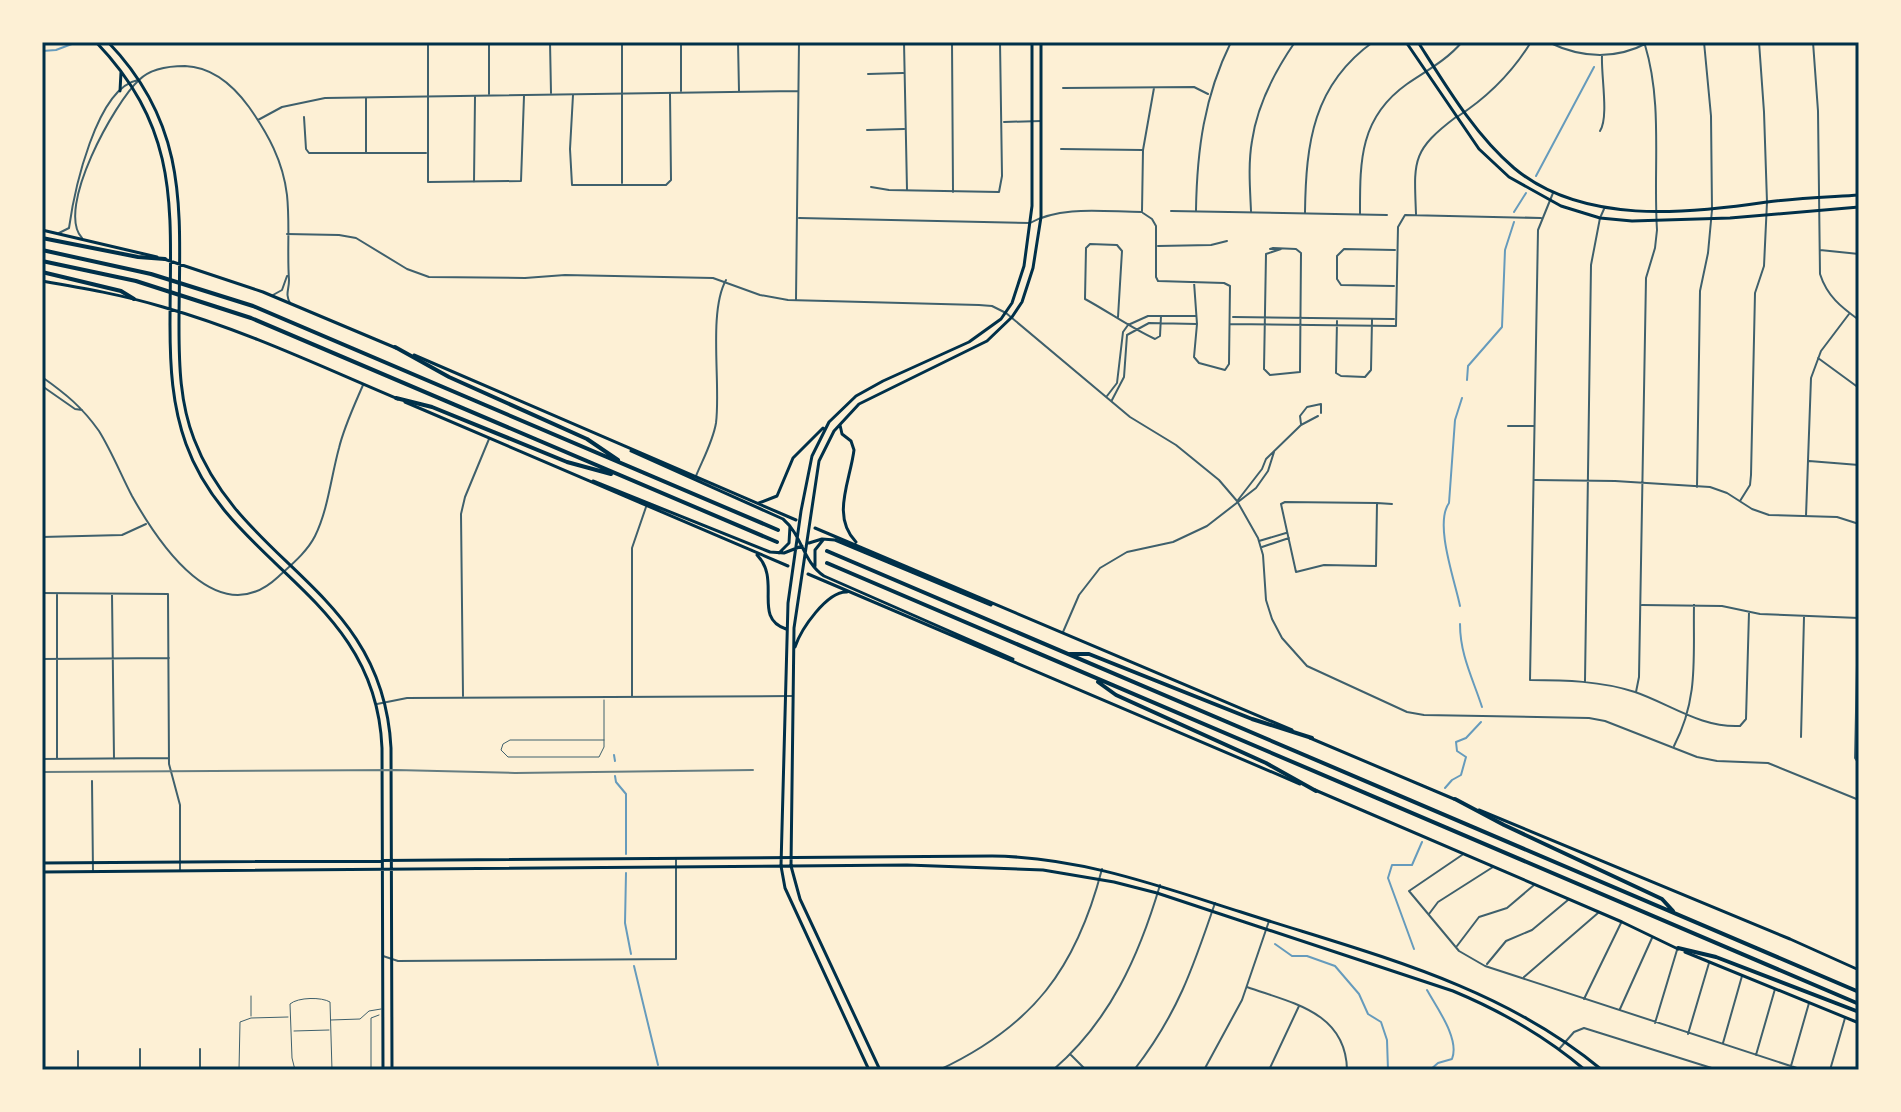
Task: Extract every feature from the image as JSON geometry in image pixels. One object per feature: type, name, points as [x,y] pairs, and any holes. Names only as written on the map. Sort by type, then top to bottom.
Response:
[{"type":"highway","points":[[42,238],[138,257],[165,259]]},
{"type":"highway","points":[[42,250],[137,270],[253,306],[778,530]]},
{"type":"highway","points":[[42,261],[136,281],[251,318],[777,542]]},
{"type":"highway","points":[[42,272],[121,291],[134,299]]},
{"type":"highway","points":[[395,347],[449,377],[587,439],[627,465]]},
{"type":"highway","points":[[396,398],[432,407],[567,462],[625,477]]},
{"type":"highway","points":[[827,551],[1859,992]]},
{"type":"highway","points":[[827,563],[1859,1004]]},
{"type":"highway","points":[[1068,654],[1089,654],[1252,719],[1312,738]]},
{"type":"highway","points":[[1090,676],[1116,695],[1266,763],[1316,791]]},
{"type":"highway","points":[[1455,799],[1662,899],[1674,913]]},
{"type":"highway","points":[[1678,948],[1716,957],[1859,1012]]},
{"type":"main road","points":[[108,42],[139,80],[165,130],[173,159],[179,199],[181,389],[195,442],[224,495],[340,614],[368,655],[385,702],[391,748],[392,1070]]},
{"type":"main road","points":[[758,503],[777,496],[793,458],[856,396],[969,342],[1006,313],[1024,266],[1033,199],[1032,42]]},
{"type":"main road","points":[[880,1070],[796,890],[790,858],[794,628],[819,461],[825,445],[859,404],[987,341],[1012,317],[1025,295],[1033,268],[1041,217],[1041,42]]},
{"type":"main road","points":[[1406,42],[1479,149],[1495,166],[1549,200],[1600,218],[1657,221],[1859,207]]},
{"type":"main road","points":[[1418,42],[1484,137],[1505,160],[1553,193],[1604,208],[1657,210],[1734,209],[1767,202],[1859,195]]},
{"type":"main road","points":[[97,44],[130,81],[153,124],[165,163],[169,187],[172,388],[186,447],[217,501],[333,619],[357,655],[377,704],[382,738],[383,1070]]},
{"type":"main road","points":[[1032,51],[1041,52]]},
{"type":"main road","points":[[120,69],[120,91]]},
{"type":"main road","points":[[42,230],[165,259],[270,295],[796,520]]},
{"type":"main road","points":[[1024,266],[1033,268]]},
{"type":"main road","points":[[42,281],[134,299],[252,337],[788,566]]},
{"type":"main road","points":[[930,359],[937,366]]},
{"type":"main road","points":[[930,359],[932,369]]},
{"type":"main road","points":[[883,381],[887,389]]},
{"type":"main road","points":[[829,422],[808,471],[786,629],[780,858],[785,888],[869,1070]]},
{"type":"main road","points":[[840,424],[841,433],[851,441],[854,450],[842,514],[845,529],[858,545]]},
{"type":"main road","points":[[610,440],[672,471],[777,516],[790,526],[806,555],[824,576],[948,629],[1033,670]]},
{"type":"main road","points":[[186,447],[195,442]]},
{"type":"main road","points":[[590,481],[597,481],[770,552],[779,553],[825,539],[835,540],[965,595],[995,604]]},
{"type":"main road","points":[[217,501],[224,495]]},
{"type":"main road","points":[[779,553],[789,543],[790,526]]},
{"type":"main road","points":[[815,528],[1859,970]]},
{"type":"main road","points":[[816,569],[815,550],[825,539]]},
{"type":"main road","points":[[753,551],[769,574],[769,618],[775,625],[786,629]]},
{"type":"main road","points":[[808,574],[1535,884],[1709,962],[1859,1023]]},
{"type":"main road","points":[[794,651],[800,635],[828,598],[840,591],[851,592]]},
{"type":"main road","points":[[333,619],[340,614]]},
{"type":"main road","points":[[782,751],[792,752]]},
{"type":"main road","points":[[382,812],[391,811]]},
{"type":"main road","points":[[42,863],[992,856],[1057,861],[1102,869],[1160,885],[1477,991],[1565,1041],[1602,1070]]},
{"type":"main road","points":[[992,856],[992,866]]},
{"type":"main road","points":[[907,857],[907,865]]},
{"type":"main road","points":[[559,859],[559,868]]},
{"type":"main road","points":[[493,860],[493,868]]},
{"type":"main road","points":[[614,860],[614,868]]},
{"type":"main road","points":[[287,861],[287,870]]},
{"type":"main road","points":[[244,862],[244,871]]},
{"type":"main road","points":[[42,872],[907,865],[1043,870],[1100,879],[1157,893],[1471,998],[1560,1048],[1585,1070]]},
{"type":"main road","points":[[804,928],[812,924]]},
{"type":"main road","points":[[1397,973],[1400,963]]},
{"type":"main road","points":[[827,978],[835,974]]},
{"type":"main road","points":[[850,1029],[859,1025]]},
{"type":"street","points":[[428,42],[428,182],[521,181],[524,95]]},
{"type":"street","points":[[489,42],[489,95]]},
{"type":"street","points":[[550,42],[551,95]]},
{"type":"street","points":[[622,42],[622,184]]},
{"type":"street","points":[[681,42],[681,93]]},
{"type":"street","points":[[738,42],[739,92]]},
{"type":"street","points":[[796,300],[799,42]]},
{"type":"street","points":[[904,42],[907,191]]},
{"type":"street","points":[[952,42],[953,192]]},
{"type":"street","points":[[871,187],[907,191],[999,192],[1003,122],[1000,42]]},
{"type":"street","points":[[1196,211],[1198,151],[1209,94],[1230,42]]},
{"type":"street","points":[[1251,213],[1250,159],[1256,120],[1279,66],[1295,42]]},
{"type":"street","points":[[1305,213],[1308,150],[1315,119],[1340,74],[1373,42]]},
{"type":"street","points":[[1360,214],[1360,167],[1370,128],[1392,96],[1453,53],[1462,42]]},
{"type":"street","points":[[1416,215],[1414,175],[1417,158],[1433,135],[1484,98],[1513,69],[1531,42]]},
{"type":"street","points":[[1548,42],[1578,54],[1602,55],[1621,53],[1649,42]]},
{"type":"street","points":[[1697,487],[1700,291],[1712,218],[1711,116],[1704,42]]},
{"type":"street","points":[[1740,501],[1750,485],[1751,475],[1755,293],[1764,266],[1767,202],[1759,42]]},
{"type":"street","points":[[1813,42],[1818,111],[1819,249],[1823,282],[1835,302],[1859,320]]},
{"type":"street","points":[[1636,692],[1639,677],[1644,484],[1646,278],[1655,248],[1657,221],[1654,98],[1651,65],[1645,45]]},
{"type":"street","points":[[1600,131],[1604,119],[1602,55]]},
{"type":"street","points":[[82,238],[76,229],[81,190],[92,152],[120,101],[139,80],[157,70],[188,66],[208,71],[235,90],[272,142],[287,197],[286,295],[291,304]]},
{"type":"street","points":[[868,74],[904,73]]},
{"type":"street","points":[[59,233],[69,228],[86,149],[120,91],[130,81],[139,80]]},
{"type":"street","points":[[1063,88],[1194,87],[1209,94]]},
{"type":"street","points":[[1142,212],[1143,150],[1154,88]]},
{"type":"street","points":[[258,120],[276,109],[325,98],[798,91]]},
{"type":"street","points":[[573,94],[572,185],[670,183],[670,93]]},
{"type":"street","points":[[474,182],[475,95]]},
{"type":"street","points":[[366,97],[366,153]]},
{"type":"street","points":[[304,117],[306,149],[309,153],[426,153]]},
{"type":"street","points":[[1003,122],[1041,121]]},
{"type":"street","points":[[97,128],[102,131]]},
{"type":"street","points":[[867,130],[905,129]]},
{"type":"street","points":[[1061,149],[1143,150]]},
{"type":"street","points":[[75,189],[81,190]]},
{"type":"street","points":[[1553,193],[1538,230],[1530,680],[1585,682],[1636,692],[1688,715],[1722,726],[1740,726],[1746,719],[1749,612]]},
{"type":"street","points":[[1585,682],[1591,265],[1604,208]]},
{"type":"street","points":[[1171,211],[1387,215]]},
{"type":"street","points":[[799,218],[1030,223],[1041,217],[1071,212],[1142,212],[1156,226],[1158,281],[1194,282],[1228,283],[1228,366],[1221,370],[1196,360],[1194,282]]},
{"type":"street","points":[[1230,324],[1396,326],[1398,227],[1405,215],[1542,219]]},
{"type":"street","points":[[287,234],[356,238],[407,269],[436,278],[565,275],[705,277],[726,280],[760,295],[796,300],[987,305],[1012,317],[1140,424],[1203,465],[1237,501],[1259,541],[1266,600],[1272,619],[1295,655],[1319,674],[1407,712],[1424,715],[1589,718],[1605,721],[1717,761],[1768,763],[1859,800]]},
{"type":"street","points":[[1157,246],[1211,245],[1227,241]]},
{"type":"street","points":[[1118,317],[1122,251],[1117,245],[1092,244],[1086,248],[1085,299],[1118,317],[1134,330],[1158,339],[1161,316]]},
{"type":"street","points":[[1281,249],[1300,251],[1302,318],[1300,372],[1266,374],[1267,252],[1281,249]]},
{"type":"street","points":[[1819,249],[1859,254]]},
{"type":"street","points":[[1396,286],[1341,285],[1337,279],[1337,256],[1341,250],[1397,250]]},
{"type":"street","points":[[270,295],[279,293],[287,275]]},
{"type":"street","points":[[696,476],[716,426],[718,315],[726,280]]},
{"type":"street","points":[[1806,516],[1811,378],[1817,357],[1849,313]]},
{"type":"street","points":[[1107,397],[1117,383],[1123,332],[1128,325],[1143,317],[1197,316]]},
{"type":"street","points":[[1143,317],[1145,325]]},
{"type":"street","points":[[1181,317],[1181,324]]},
{"type":"street","points":[[1230,317],[1396,319]]},
{"type":"street","points":[[1315,318],[1315,326]]},
{"type":"street","points":[[1337,319],[1337,375],[1368,376],[1371,370],[1372,319]]},
{"type":"street","points":[[1353,319],[1353,326]]},
{"type":"street","points":[[1384,319],[1384,327]]},
{"type":"street","points":[[1112,401],[1124,377],[1127,335],[1145,325],[1197,324]]},
{"type":"street","points":[[1817,357],[1859,388]]},
{"type":"street","points":[[1119,359],[1124,359]]},
{"type":"street","points":[[42,377],[72,398],[83,411],[108,446],[148,523],[165,547],[191,574],[219,593],[239,595],[266,587],[291,565],[315,535],[339,446],[363,384]]},
{"type":"street","points":[[42,386],[75,409],[83,411]]},
{"type":"street","points":[[1237,501],[1266,459],[1301,425],[1319,415],[1321,404],[1307,407],[1300,416],[1301,425]]},
{"type":"street","points":[[1508,426],[1535,426]]},
{"type":"street","points":[[463,698],[461,514],[489,438]]},
{"type":"street","points":[[1063,633],[1079,595],[1100,568],[1127,552],[1185,538],[1207,526],[1259,485],[1274,452]]},
{"type":"street","points":[[1808,461],[1859,465]]},
{"type":"street","points":[[1534,480],[1718,489],[1769,515],[1837,517],[1859,524]]},
{"type":"street","points":[[1253,481],[1259,485]]},
{"type":"street","points":[[1377,503],[1376,566],[1324,565],[1296,572],[1280,508],[1285,502],[1377,503],[1392,504]]},
{"type":"street","points":[[632,697],[631,555],[635,533],[646,507]]},
{"type":"street","points":[[42,537],[122,535],[148,523]]},
{"type":"street","points":[[1259,541],[1287,532]]},
{"type":"street","points":[[1260,547],[1289,538]]},
{"type":"street","points":[[57,592],[57,759]]},
{"type":"street","points":[[42,593],[168,594],[169,758],[180,805],[180,871]]},
{"type":"street","points":[[112,593],[114,759]]},
{"type":"street","points":[[1641,605],[1723,606],[1749,612],[1859,618],[1855,758],[1859,764]]},
{"type":"street","points":[[1674,748],[1693,695],[1694,605]]},
{"type":"street","points":[[1801,737],[1804,616]]},
{"type":"street","points":[[42,659],[169,658]]},
{"type":"street","points":[[377,704],[407,698],[793,696]]},
{"type":"street","points":[[42,759],[169,758]]},
{"type":"street","points":[[92,781],[93,873]]},
{"type":"street","points":[[1463,854],[1409,891],[1464,955],[1485,966],[1803,1070]]},
{"type":"street","points":[[383,956],[391,960],[676,959],[676,859]]},
{"type":"street","points":[[1429,915],[1438,902],[1493,867]]},
{"type":"street","points":[[939,1070],[1010,1030],[1050,987],[1080,934],[1102,869]]},
{"type":"street","points":[[1457,946],[1479,917],[1507,908],[1535,884]]},
{"type":"street","points":[[1053,1070],[1095,1027],[1123,983],[1160,885]]},
{"type":"street","points":[[1485,966],[1506,941],[1532,930],[1569,899]]},
{"type":"street","points":[[1134,1070],[1179,1002],[1215,903]]},
{"type":"street","points":[[1524,978],[1599,912]]},
{"type":"street","points":[[1204,1070],[1229,1028],[1247,987],[1269,921]]},
{"type":"street","points":[[1584,999],[1622,922]]},
{"type":"street","points":[[1620,1011],[1652,937]]},
{"type":"street","points":[[1655,1023],[1678,948]]},
{"type":"street","points":[[1688,1034],[1709,962]]},
{"type":"street","points":[[1723,1044],[1742,975]]},
{"type":"street","points":[[1247,987],[1321,1016],[1338,1034],[1345,1050],[1347,1070]]},
{"type":"street","points":[[1756,1055],[1775,988]]},
{"type":"street","points":[[1791,1066],[1809,1002]]},
{"type":"street","points":[[1269,1070],[1299,1006]]},
{"type":"street","points":[[1830,1070],[1845,1017]]},
{"type":"street","points":[[1560,1048],[1577,1029],[1588,1029],[1718,1070]]},
{"type":"street","points":[[140,1049],[140,1070]]},
{"type":"street","points":[[200,1049],[200,1070]]},
{"type":"street","points":[[78,1051],[78,1070]]},
{"type":"street","points":[[1071,1054],[1086,1070]]},
{"type":"lane","points":[[604,697],[604,740],[604,751],[597,757],[508,757],[501,750],[507,741],[604,740]]},
{"type":"lane","points":[[251,996],[251,1018]]},
{"type":"lane","points":[[295,1070],[290,1017],[292,1000],[326,999],[330,1002],[332,1070]]},
{"type":"lane","points":[[331,1020],[360,1019],[369,1011],[391,1009]]},
{"type":"lane","points":[[371,1070],[371,1018],[391,1016]]},
{"type":"lane","points":[[239,1070],[239,1025],[251,1018],[290,1017]]},
{"type":"lane","points":[[291,1031],[332,1030]]},
{"type":"lane","points":[[371,1058],[383,1058]]},
{"type":"waterway","points":[[42,51],[56,50],[77,42]]},
{"type":"waterway","points":[[1536,176],[1594,67]]},
{"type":"waterway","points":[[1514,212],[1526,193]]},
{"type":"waterway","points":[[1467,380],[1468,366],[1502,327],[1505,250],[1514,222]]},
{"type":"waterway","points":[[1460,606],[1447,553],[1444,524],[1449,503],[1455,420],[1462,398]]},
{"type":"waterway","points":[[1460,624],[1465,657],[1482,707]]},
{"type":"waterway","points":[[1445,788],[1461,775],[1466,757],[1457,751],[1456,742],[1466,738],[1481,722]]},
{"type":"waterway","points":[[614,755],[615,761]]},
{"type":"waterway","points":[[615,776],[626,794],[626,854]]},
{"type":"waterway","points":[[1414,949],[1388,878],[1392,865],[1412,865],[1422,842]]},
{"type":"waterway","points":[[626,873],[625,923],[631,954]]},
{"type":"waterway","points":[[1275,944],[1292,956],[1307,956],[1335,966],[1359,994],[1368,1014],[1381,1022],[1387,1040],[1388,1070]]},
{"type":"waterway","points":[[634,966],[658,1065]]},
{"type":"waterway","points":[[1427,990],[1450,1033],[1454,1051],[1452,1059],[1438,1063],[1430,1070]]},
{"type":"tram line","points":[[42,772],[753,770]]}]
